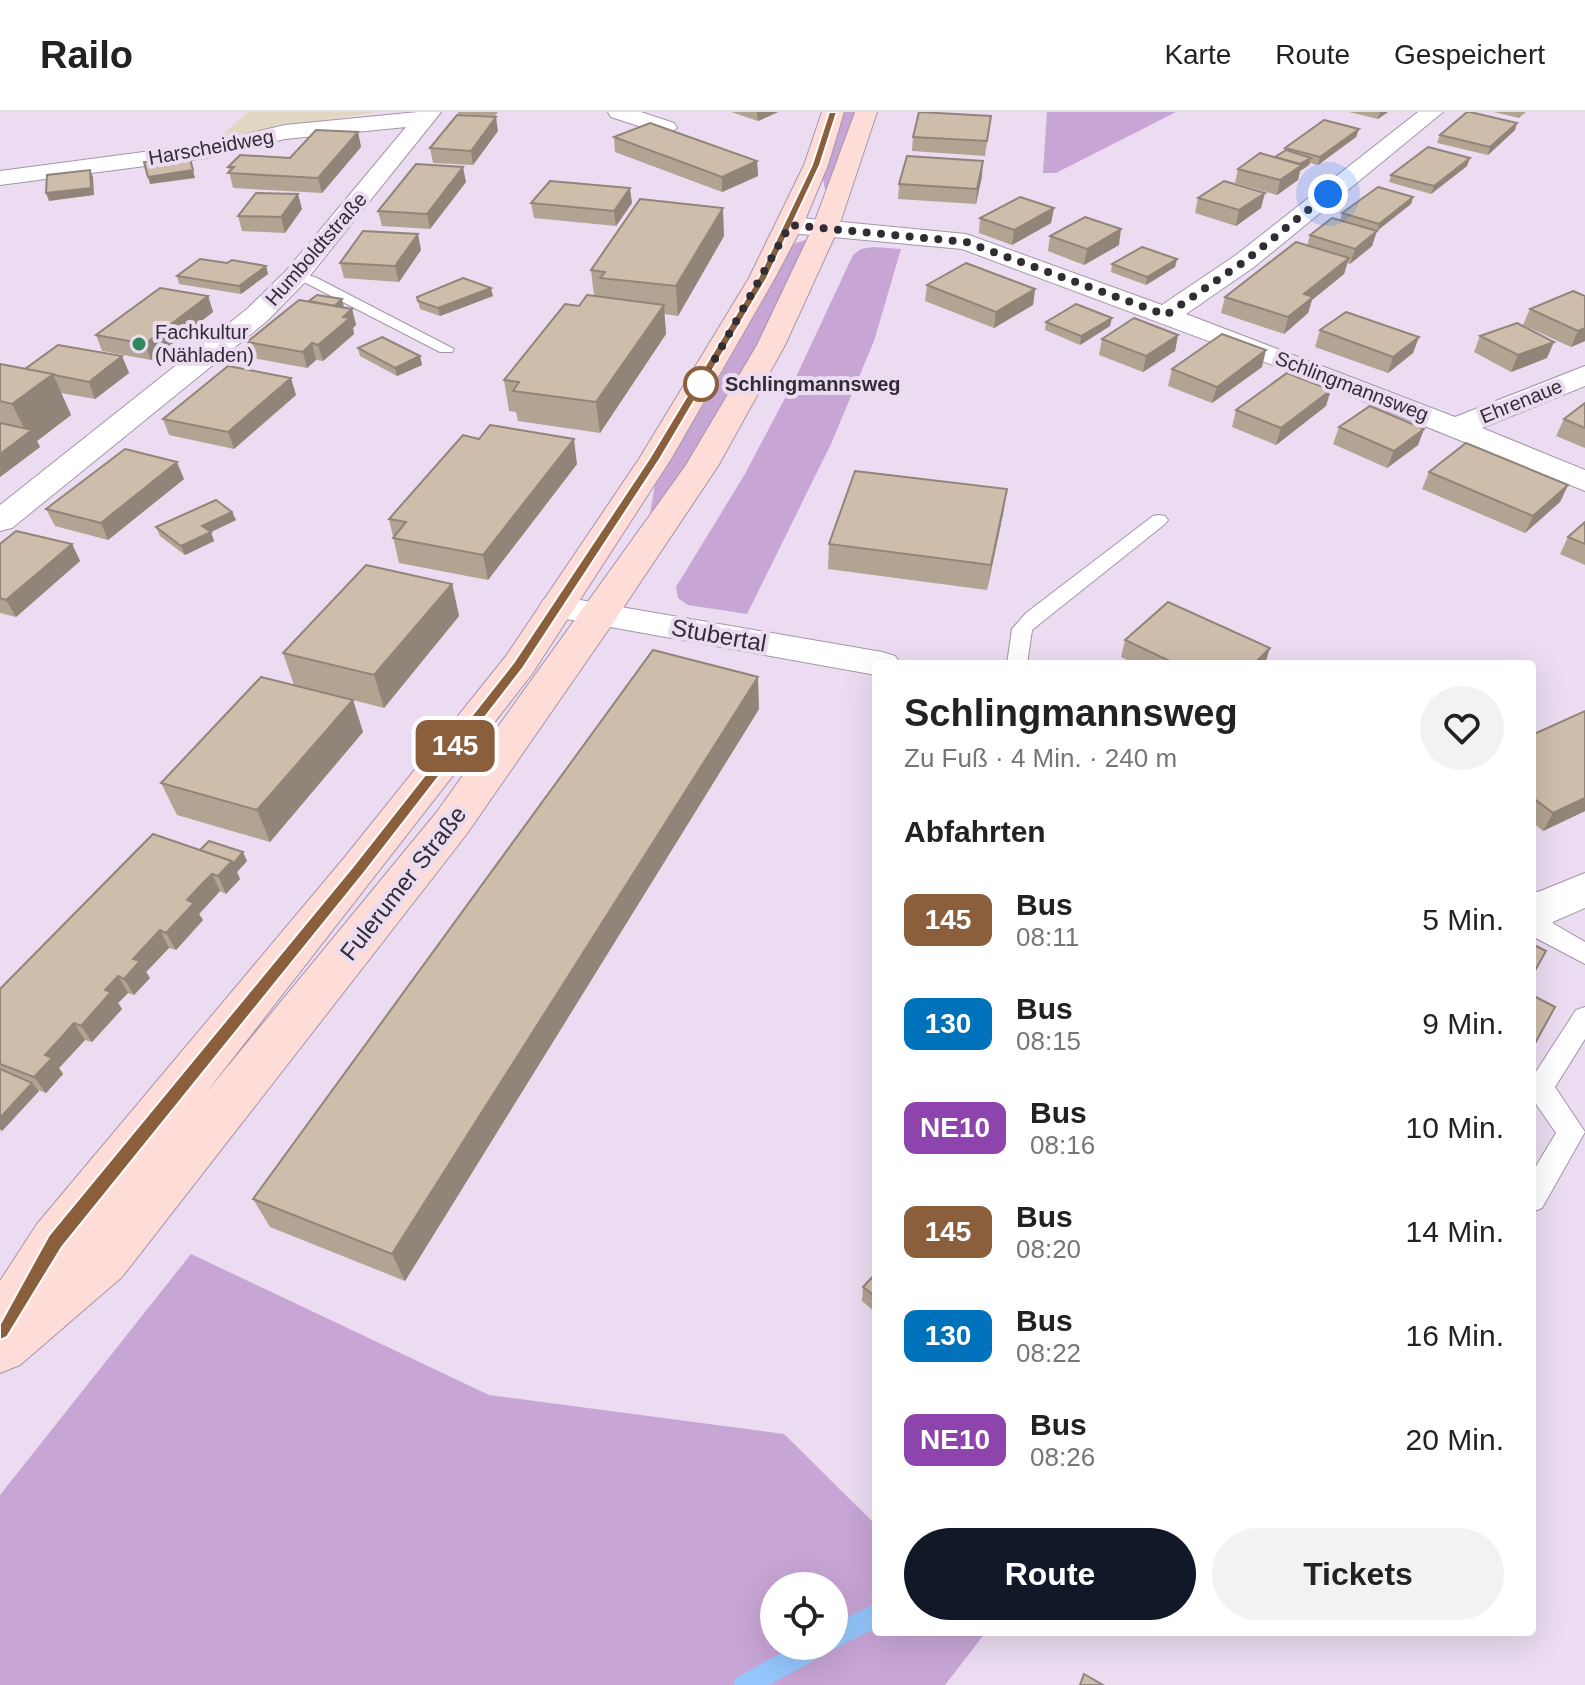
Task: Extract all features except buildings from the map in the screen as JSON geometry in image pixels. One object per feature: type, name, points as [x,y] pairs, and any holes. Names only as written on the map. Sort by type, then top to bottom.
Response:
[{"type":"main road","name":"Fulerumer Straße","points":[[0,1346],[103,1259],[451,824],[579,611],[790,225],[816,165],[833,112]]},
{"type":"main road","name":"Fulerumer Straße","points":[[0,1331],[56,1241],[359,869],[519,665],[579,611],[710,452],[771,345],[825,229],[866,112]]},
{"type":"street","points":[[619,112],[666,128]]},
{"type":"street","points":[[1166,315],[1245,261],[1432,112]]},
{"type":"street","name":"Harscheidweg","points":[[0,178],[206,151],[231,142],[426,115]]},
{"type":"street","name":"Humboldtstraße","points":[[0,521],[257,315],[295,277],[426,115]]},
{"type":"street","name":"Schlingmannsweg","points":[[790,225],[966,242],[1458,427],[1585,481]]},
{"type":"street","name":"Ehrenaue","points":[[1458,427],[1585,375]]},
{"type":"street","name":"Stubertal","points":[[579,611],[872,662]]},
{"type":"street","points":[[1536,909],[1541,910],[1585,889]]},
{"type":"lane","points":[[295,277],[310,280],[446,349]]},
{"type":"lane","points":[[1018,660],[1022,629],[1033,617],[1159,520]]},
{"type":"lane","points":[[1536,919],[1545,931],[1585,954]]},
{"type":"lane","points":[[1536,1192],[1571,1132],[1540,1088],[1585,1017]]},
{"type":"shaded area","points":[[248,112],[377,112],[219,137]]},
{"type":"shaded area","points":[[840,112],[857,112],[830,190],[825,189],[822,175]]},
{"type":"shaded area","points":[[1047,112],[1176,112],[1056,173],[1043,173]]},
{"type":"shaded area","points":[[812,238],[758,346],[718,416],[675,483],[650,515],[655,483],[712,391],[790,245]]},
{"type":"shaded area","points":[[861,249],[901,249],[874,341],[831,444],[747,614],[688,605],[678,598],[676,587],[745,474],[796,377],[853,255]]},
{"type":"shaded area","points":[[191,1254],[489,1395],[784,1434],[872,1521],[872,1636],[983,1636],[945,1685],[0,1685],[0,1495]]},
{"type":"waterway","points":[[848,1630],[872,1617]]},
{"type":"waterway","points":[[745,1685],[792,1660]]},
{"type":"bus line","name":"145","points":[[0,1331],[56,1241],[359,869],[519,665],[655,459],[762,278],[790,225],[816,165],[833,112]]},
{"type":"place","name":"Fachkultur (Nähladen)","points":[[139,344]]},
{"type":"place","name":"Schlingmannsweg","points":[[701,384]]},
{"type":"route","points":[[701,384],[790,225],[966,242],[1166,315],[1245,261],[1328,194]]}]
